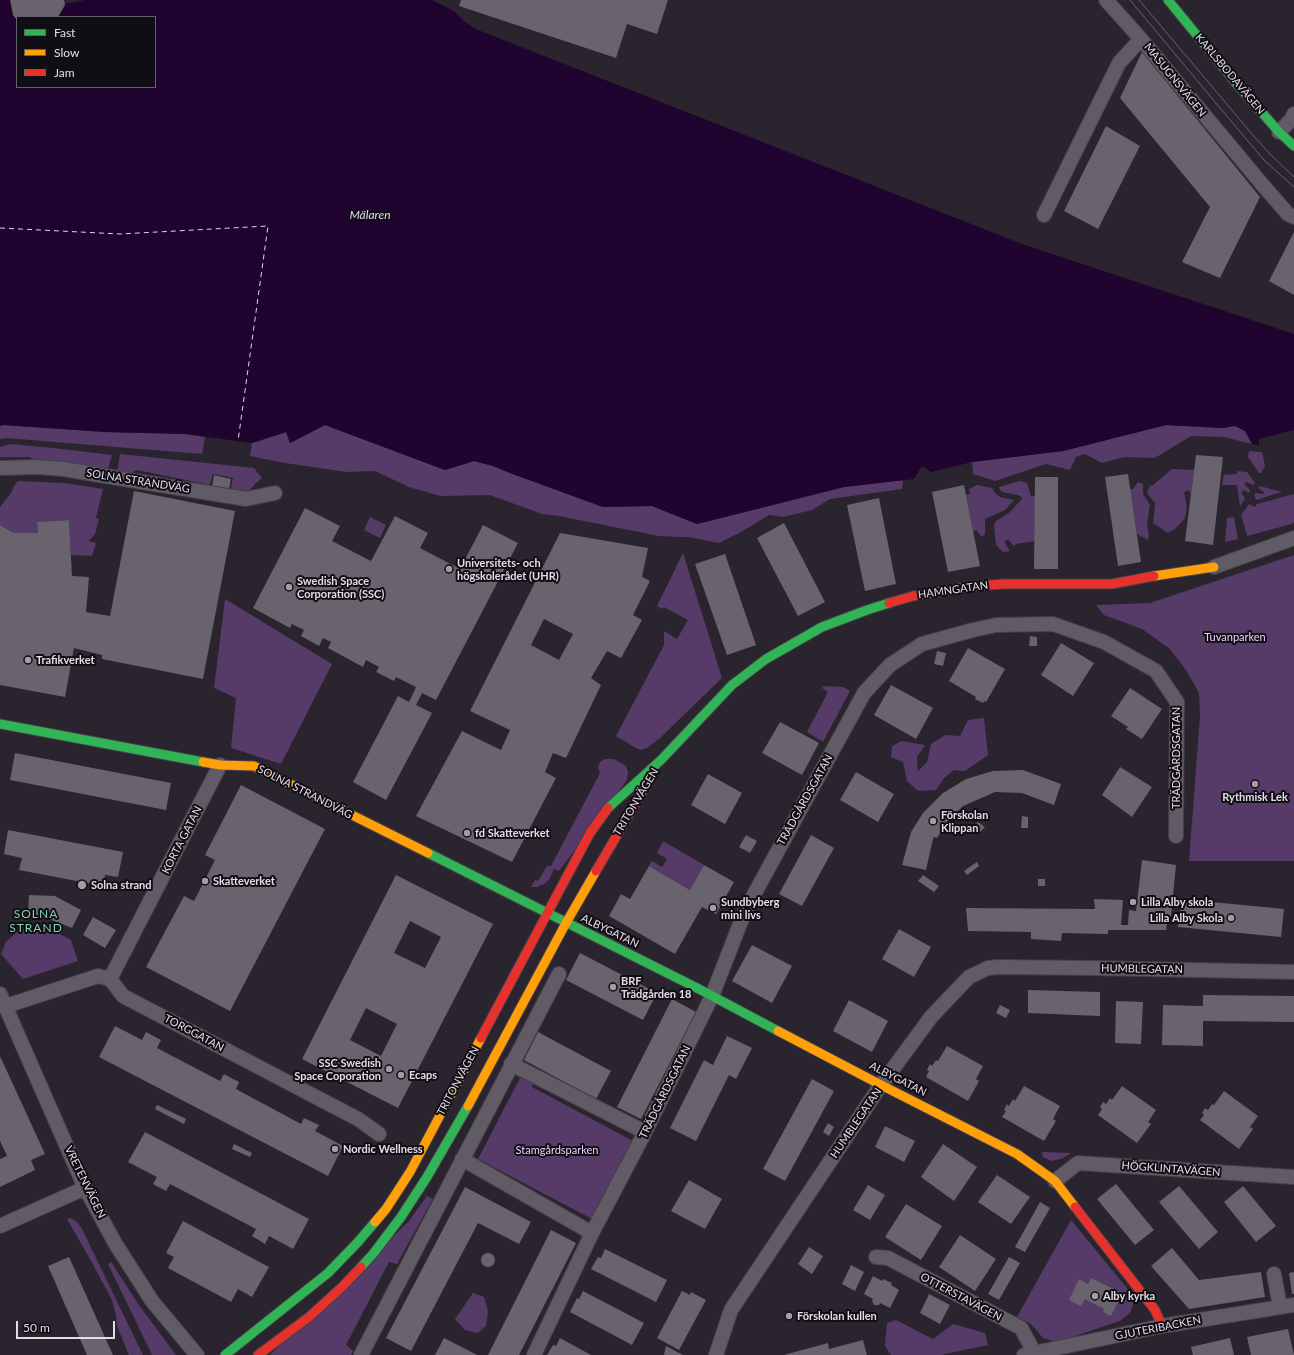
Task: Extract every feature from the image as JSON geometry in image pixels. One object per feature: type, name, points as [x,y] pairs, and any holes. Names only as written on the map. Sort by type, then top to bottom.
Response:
[{"type":"street","points":[[1106,0],[1141,39]]},
{"type":"street","name":"KARLSBODAVÄGEN","points":[[1168,0],[1236,83],[1279,132],[1294,146]]},
{"type":"street","name":"MASUGNSVÄGEN","points":[[1044,215],[1119,62],[1141,39],[1261,184],[1288,214],[1294,218]]},
{"type":"street","points":[[1279,132],[1291,120],[1294,114]]},
{"type":"street","name":"SOLNA STRANDVÄG","points":[[0,468],[37,467],[62,469],[246,499],[275,493]]},
{"type":"street","name":"HAMNGATAN","points":[[661,760],[732,685],[766,659],[822,627],[867,610],[913,596],[972,586],[1005,584],[1112,584],[1169,573],[1214,567],[1294,538]]},
{"type":"street","name":"TRÄDGÅRDSGATAN","points":[[534,1355],[592,1233],[645,1132],[712,996],[745,911],[864,692],[890,665],[922,644],[996,625],[1053,624],[1104,642],[1156,671],[1177,702],[1176,836]]},
{"type":"street","name":"SOLNA STRANDVÄG","points":[[0,724],[220,765],[254,766],[566,923]]},
{"type":"street","name":"TRITONVÄGEN","points":[[225,1355],[328,1273],[358,1242],[386,1209],[410,1172],[546,913],[590,833],[608,808],[661,760]]},
{"type":"street","name":"TRITONVÄGEN","points":[[258,1355],[309,1317],[342,1287],[373,1254],[401,1217],[427,1177],[462,1117],[566,923],[661,760]]},
{"type":"street","name":"KORTA GATAN","points":[[110,979],[220,765]]},
{"type":"street","name":"ALBYGATAN","points":[[566,923],[712,996],[881,1085],[1017,1154],[1055,1181],[1155,1310],[1162,1326]]},
{"type":"street","name":"HUMBLEGATAN","points":[[716,1355],[731,1310],[881,1085],[945,1001],[969,977],[988,968],[1092,968],[1294,972]]},
{"type":"street","points":[[361,1355],[559,974]]},
{"type":"street","points":[[3,1000],[98,976],[110,979]]},
{"type":"street","name":"TORGGATAN","points":[[110,979],[123,996],[358,1119],[379,1134]]},
{"type":"street","name":"VRETENVÄGEN","points":[[3,1000],[85,1188],[115,1243],[152,1301],[196,1355]]},
{"type":"street","points":[[511,1064],[645,1132]]},
{"type":"street","points":[[462,1159],[592,1233]]},
{"type":"street","name":"HÖGKLINTAVÄGEN","points":[[1055,1181],[1078,1163],[1294,1177]]},
{"type":"street","points":[[0,1226],[85,1188]]},
{"type":"street","name":"OTTERSTAVÄGEN","points":[[876,1257],[888,1258],[1021,1328],[1029,1354]]},
{"type":"street","points":[[1274,1274],[1287,1306]]},
{"type":"street","name":"GJUTERIBACKEN","points":[[1029,1354],[1162,1326],[1287,1306]]},
{"type":"green space","points":[[325,425],[445,470],[474,461],[493,466],[603,507],[652,506],[697,524],[844,487],[903,480],[902,489],[830,499],[812,510],[783,517],[769,515],[719,543],[688,537],[659,536],[542,514],[490,495],[440,496],[409,487],[375,471],[347,472],[285,463],[250,456],[252,443],[287,432],[290,443]]},
{"type":"green space","points":[[1166,425],[1223,428],[1235,426],[1245,431],[1252,444],[1224,437],[1191,436],[1155,458],[1124,457],[1102,463],[1085,454],[1076,457],[1070,470],[1046,464],[995,481],[973,474],[972,462],[1063,451]]},
{"type":"green space","points":[[0,426],[105,432],[185,434],[205,437],[202,454],[6,438],[0,439]]},
{"type":"green space","points":[[11,444],[112,455],[108,469],[35,462],[30,457],[0,457],[0,447]]},
{"type":"green space","points":[[1249,451],[1262,452],[1265,466],[1261,473],[1259,473],[1248,457]]},
{"type":"green space","points":[[120,454],[254,468],[262,478],[249,491],[242,494],[230,492],[233,478],[213,474],[210,485],[137,470],[128,474],[117,472]]},
{"type":"green space","points":[[1172,469],[1194,470],[1191,494],[1189,490],[1184,492],[1187,508],[1185,518],[1175,529],[1168,533],[1153,523],[1155,503],[1147,493],[1150,485],[1152,486]]},
{"type":"green space","points":[[1237,471],[1247,472],[1255,483],[1253,485],[1247,482],[1244,484],[1250,490],[1249,493],[1244,490],[1241,493],[1245,498],[1240,507],[1237,485],[1222,485],[1224,475],[1237,474]]},
{"type":"green space","points":[[18,481],[65,483],[103,489],[96,518],[99,519],[95,534],[89,541],[96,543],[92,556],[71,555],[69,520],[37,522],[38,533],[14,533],[0,525],[0,507]]},
{"type":"green space","points":[[1020,481],[1027,483],[1031,496],[1035,496],[1035,541],[1016,544],[1014,547],[1008,539],[1004,542],[1010,551],[1003,552],[996,545],[994,524],[996,521],[1009,513],[1022,499],[1022,497],[1002,492],[999,487]]},
{"type":"green space","points":[[1138,482],[1143,484],[1143,494],[1150,505],[1147,524],[1149,535],[1148,540],[1137,534],[1130,489],[1133,489]]},
{"type":"green space","points":[[977,485],[992,488],[1000,497],[1014,500],[1005,510],[985,519],[985,534],[982,537],[976,530],[973,531],[966,495],[970,494],[969,489]]},
{"type":"green space","points":[[1260,486],[1282,492],[1256,500],[1254,495],[1256,493],[1263,494],[1264,492],[1258,488]]},
{"type":"green space","points":[[1294,494],[1294,522],[1292,524],[1247,536],[1241,515],[1249,504],[1255,507],[1257,504]]},
{"type":"green space","points":[[370,517],[386,525],[380,538],[364,530]]},
{"type":"green space","points":[[1234,517],[1238,539],[1225,542],[1227,518]]},
{"type":"green space","points":[[683,553],[722,678],[659,739],[647,748],[641,750],[616,736],[664,645],[664,631],[677,639],[688,620],[664,607],[662,609],[657,606]]},
{"type":"green space","name":"Tuvanparken","points":[[1294,555],[1294,861],[1189,861],[1200,716],[1199,693],[1186,670],[1170,649],[1142,629],[1104,615],[1096,605],[1150,603]]},
{"type":"green space","points":[[225,599],[332,664],[281,764],[231,748],[236,698],[214,688]]},
{"type":"green space","points":[[823,686],[843,687],[850,691],[823,742],[807,732],[828,692],[822,688]]},
{"type":"green space","points":[[984,718],[988,755],[965,771],[954,770],[944,778],[936,790],[918,791],[907,781],[903,762],[891,757],[892,746],[902,741],[925,745],[917,757],[918,771],[927,762],[931,744],[945,735],[960,736],[968,720]]},
{"type":"green space","points":[[605,759],[614,759],[626,766],[628,772],[627,780],[559,871],[554,869],[549,880],[544,884],[537,887],[531,887],[535,880],[538,881],[547,866],[551,866],[600,773],[598,767],[600,762]]},
{"type":"green space","points":[[663,841],[704,865],[690,890],[649,866],[652,861],[662,867],[667,859],[657,853]]},
{"type":"green space","points":[[20,929],[52,930],[71,940],[78,961],[23,979],[1,954],[6,942]]},
{"type":"green space","name":"Stamgårdsparken","points":[[522,1074],[534,1081],[532,1087],[633,1141],[592,1219],[478,1159]]},
{"type":"green space","points":[[1042,1152],[1070,1154],[1061,1159],[1051,1161],[1043,1157]]},
{"type":"green space","points":[[427,1196],[433,1199],[397,1264],[389,1262],[346,1345],[353,1351],[351,1355],[270,1355],[408,1222]]},
{"type":"green space","points":[[71,1218],[77,1222],[82,1229],[143,1355],[129,1355],[117,1326],[112,1300],[67,1219]]},
{"type":"green space","points":[[1071,1220],[1131,1293],[1133,1304],[1130,1313],[1120,1321],[1057,1342],[1043,1338],[1031,1324],[1017,1317]]},
{"type":"green space","points":[[111,1262],[139,1305],[176,1355],[152,1355],[108,1264]]},
{"type":"green space","points":[[473,1293],[484,1297],[488,1311],[486,1326],[478,1333],[465,1330],[455,1319]]},
{"type":"green space","points":[[896,1320],[933,1339],[953,1324],[985,1333],[988,1345],[941,1355],[891,1355],[885,1346],[887,1323]]},
{"type":"water","name":"Mälaren","points":[[0,0],[60,5],[85,0],[432,0],[454,11],[465,22],[478,30],[1022,244],[1294,334],[1294,430],[1259,439],[1259,445],[1252,444],[1245,431],[1235,426],[1223,428],[1166,425],[1063,451],[972,462],[931,472],[922,466],[914,479],[844,487],[697,524],[652,506],[603,507],[493,466],[474,461],[445,470],[325,425],[290,443],[286,432],[252,443],[185,434],[105,432],[0,426]]},
{"type":"building","points":[[10,0],[64,0],[65,5],[59,16],[16,16],[16,19],[13,15]]},
{"type":"building","points":[[461,0],[668,0],[657,34],[627,24],[616,58],[459,6]]},
{"type":"building","points":[[1142,52],[1260,197],[1220,278],[1182,262],[1210,207],[1120,98]]},
{"type":"building","points":[[1106,126],[1140,146],[1098,229],[1064,211]]},
{"type":"building","points":[[1294,232],[1294,295],[1269,281]]},
{"type":"building","points":[[1196,455],[1223,457],[1213,545],[1185,541]]},
{"type":"building","points":[[1128,474],[1141,562],[1118,566],[1105,477]]},
{"type":"building","points":[[214,475],[231,479],[229,489],[212,486]]},
{"type":"building","points":[[1035,477],[1058,477],[1058,569],[1034,569]]},
{"type":"building","points":[[964,485],[980,566],[948,572],[932,492]]},
{"type":"building","points":[[134,491],[235,511],[203,679],[102,659],[102,655],[74,648],[65,697],[0,685],[0,525],[14,533],[38,533],[37,522],[69,520],[72,576],[89,577],[86,612],[110,616]]},
{"type":"building","points":[[879,498],[896,584],[865,591],[847,505]]},
{"type":"building","points":[[305,508],[340,526],[332,541],[371,561],[395,516],[428,533],[420,548],[460,569],[483,525],[518,543],[436,700],[422,693],[416,705],[432,713],[386,800],[353,782],[398,696],[409,702],[416,687],[396,677],[394,681],[376,672],[379,667],[366,660],[363,667],[328,648],[331,642],[323,638],[319,646],[301,636],[304,630],[292,624],[290,628],[253,608]]},
{"type":"building","points":[[784,523],[825,602],[798,616],[757,538]]},
{"type":"building","points":[[560,533],[648,548],[642,577],[650,581],[633,615],[642,620],[621,658],[607,651],[591,678],[601,685],[566,758],[553,753],[545,772],[556,778],[512,862],[416,816],[462,731],[501,750],[510,730],[470,711]],"holes":[[[544,619],[573,634],[559,660],[531,645]]]},
{"type":"building","points":[[725,554],[756,645],[727,655],[695,564]]},
{"type":"building","points":[[1030,636],[1037,637],[1037,646],[1029,646]]},
{"type":"building","points":[[1061,643],[1094,663],[1073,696],[1041,675]]},
{"type":"building","points":[[968,648],[1005,669],[986,702],[984,701],[983,703],[975,699],[976,697],[949,681]]},
{"type":"building","points":[[937,651],[946,653],[943,666],[934,664]]},
{"type":"building","points":[[891,685],[933,708],[916,739],[874,715]]},
{"type":"building","points":[[1130,688],[1162,709],[1142,739],[1126,729],[1128,727],[1111,716]]},
{"type":"building","points":[[780,722],[819,743],[802,775],[762,753]]},
{"type":"building","points":[[15,753],[171,783],[166,810],[10,780]]},
{"type":"building","points":[[1120,767],[1152,787],[1132,817],[1102,795]]},
{"type":"building","name":"Förskolan Klippan","points":[[1023,770],[1061,784],[1054,805],[1022,793],[995,792],[963,806],[940,829],[942,830],[937,838],[934,837],[933,839],[926,870],[902,865],[911,832],[923,813],[943,793],[966,779],[993,771]]},
{"type":"building","points":[[856,772],[894,794],[878,822],[840,800]]},
{"type":"building","points":[[708,774],[742,793],[725,824],[691,805]]},
{"type":"building","points":[[241,785],[325,829],[230,1011],[146,967],[184,896],[194,901],[215,860],[205,855]]},
{"type":"building","points":[[1022,816],[1028,817],[1028,828],[1021,828]]},
{"type":"building","points":[[978,822],[985,827],[980,832],[973,827]]},
{"type":"building","points":[[8,830],[123,852],[118,877],[105,875],[103,886],[19,870],[22,858],[4,854]]},
{"type":"building","points":[[746,835],[757,841],[750,853],[739,847]]},
{"type":"building","points":[[811,835],[834,848],[802,906],[779,894]]},
{"type":"building","name":"Lilla Alby skola","points":[[1142,860],[1176,865],[1171,916],[1168,916],[1166,930],[1108,930],[1108,934],[1062,933],[1061,941],[1031,939],[1031,932],[968,931],[966,908],[1095,909],[1094,899],[1123,900],[1121,925],[1128,925],[1129,910],[1136,911]]},
{"type":"building","points":[[977,862],[979,866],[967,875],[964,871]]},
{"type":"building","points":[[704,865],[734,882],[716,914],[702,907],[675,954],[609,916],[621,894],[630,899],[649,866],[690,890]]},
{"type":"building","points":[[396,875],[493,924],[398,1108],[302,1059]],"holes":[[[410,921],[441,937],[425,968],[394,953]],[[366,1008],[397,1024],[381,1056],[350,1040]]]},
{"type":"building","points":[[923,875],[939,886],[934,892],[918,881]]},
{"type":"building","points":[[1038,879],[1045,879],[1045,886],[1038,886]]},
{"type":"building","points":[[29,895],[55,896],[81,910],[72,928],[49,919],[28,916]]},
{"type":"building","name":"Lilla Alby Skola","points":[[1181,899],[1284,909],[1281,937],[1178,927]]},
{"type":"building","points":[[93,917],[116,930],[105,948],[83,935]]},
{"type":"building","points":[[899,929],[931,947],[914,977],[882,959]]},
{"type":"building","points":[[752,945],[792,966],[772,1003],[732,981]]},
{"type":"building","name":"BRF Trädgården 18","points":[[580,953],[657,993],[643,1020],[566,980]]},
{"type":"building","points":[[1028,990],[1100,992],[1100,1016],[1028,1013]]},
{"type":"building","points":[[1203,995],[1294,996],[1294,1022],[1203,1021],[1203,1046],[1162,1045],[1163,1005],[1203,1006]]},
{"type":"building","points":[[672,999],[696,1012],[641,1119],[617,1107]]},
{"type":"building","points":[[849,1000],[888,1021],[872,1052],[833,1031]]},
{"type":"building","points":[[1116,1001],[1143,1002],[1141,1044],[1115,1043]]},
{"type":"building","points":[[1000,1005],[1010,1010],[1006,1018],[996,1013]]},
{"type":"building","points":[[115,1026],[142,1040],[146,1032],[161,1040],[157,1048],[220,1081],[224,1074],[239,1082],[236,1089],[301,1124],[304,1118],[319,1125],[315,1131],[343,1146],[328,1176],[99,1057]]},
{"type":"building","points":[[538,1032],[611,1071],[596,1099],[524,1060]]},
{"type":"building","points":[[727,1036],[752,1048],[736,1079],[729,1075],[696,1141],[670,1128],[704,1060],[713,1065]]},
{"type":"building","points":[[947,1046],[983,1066],[976,1079],[979,1081],[968,1101],[926,1077],[930,1064],[932,1066],[936,1060],[938,1061]]},
{"type":"building","points":[[0,1056],[45,1154],[31,1160],[35,1170],[0,1187],[0,1159],[7,1156],[0,1141]]},
{"type":"building","points":[[812,1079],[834,1091],[785,1181],[763,1169]]},
{"type":"building","points":[[1024,1086],[1060,1106],[1053,1119],[1056,1121],[1044,1141],[1002,1117],[1006,1111],[1004,1110],[1007,1104],[1009,1106],[1013,1099],[1015,1101]]},
{"type":"building","points":[[1122,1086],[1156,1110],[1148,1122],[1151,1124],[1137,1143],[1098,1115],[1102,1109],[1100,1107],[1103,1102],[1106,1104],[1110,1098],[1112,1100]]},
{"type":"building","points":[[1224,1091],[1258,1116],[1250,1127],[1253,1129],[1239,1149],[1200,1120],[1204,1115],[1202,1113],[1205,1108],[1208,1110],[1212,1104],[1214,1105]]},
{"type":"building","points":[[157,1105],[186,1119],[184,1124],[155,1109]]},
{"type":"building","points":[[828,1123],[834,1127],[829,1136],[823,1132]]},
{"type":"building","points":[[885,1126],[915,1141],[904,1162],[875,1147]]},
{"type":"building","points":[[145,1132],[309,1219],[293,1249],[269,1236],[265,1244],[252,1236],[256,1229],[170,1184],[166,1191],[153,1184],[157,1177],[128,1162]]},
{"type":"building","points":[[234,1144],[252,1153],[250,1157],[232,1149]]},
{"type":"building","points":[[943,1144],[977,1167],[954,1201],[921,1177]]},
{"type":"building","points":[[997,1175],[1030,1197],[1011,1224],[978,1202]]},
{"type":"building","points":[[689,1180],[722,1199],[705,1229],[671,1211]]},
{"type":"building","points":[[1116,1184],[1154,1230],[1135,1245],[1097,1199]]},
{"type":"building","points":[[868,1185],[885,1195],[870,1220],[853,1210]]},
{"type":"building","points":[[1179,1186],[1218,1232],[1199,1249],[1159,1202]]},
{"type":"building","points":[[1243,1186],[1276,1226],[1256,1242],[1224,1202]]},
{"type":"building","points":[[465,1187],[531,1222],[519,1244],[478,1223],[411,1351],[386,1338]]},
{"type":"building","points":[[1040,1202],[1050,1208],[1025,1252],[1015,1247]]},
{"type":"building","points":[[906,1204],[942,1226],[921,1260],[885,1237]]},
{"type":"building","points":[[183,1221],[269,1267],[252,1297],[238,1289],[231,1302],[168,1268],[174,1257],[166,1253]]},
{"type":"building","points":[[551,1230],[576,1243],[519,1355],[488,1355]]},
{"type":"building","points":[[960,1235],[996,1259],[975,1291],[939,1267]]},
{"type":"building","points":[[809,1247],[823,1256],[812,1274],[798,1264]]},
{"type":"building","points":[[1172,1248],[1199,1280],[1261,1272],[1265,1297],[1189,1309],[1151,1266]]},
{"type":"building","points":[[605,1249],[667,1280],[656,1302],[591,1269],[598,1257],[601,1258]]},
{"type":"building","points":[[485,1253],[491,1253],[495,1257],[495,1263],[491,1267],[485,1267],[481,1263],[481,1257]]},
{"type":"building","points":[[69,1257],[113,1355],[87,1355],[48,1266]]},
{"type":"building","points":[[1009,1257],[1020,1263],[999,1300],[988,1294]]},
{"type":"building","points":[[851,1265],[864,1272],[855,1291],[842,1284]]},
{"type":"building","points":[[1294,1272],[1294,1294],[1292,1294],[1289,1273]]},
{"type":"building","points":[[873,1276],[882,1281],[883,1279],[892,1283],[891,1285],[899,1290],[890,1308],[880,1303],[879,1305],[874,1305],[872,1301],[873,1299],[864,1294]]},
{"type":"building","name":"Alby kyrka","points":[[1091,1278],[1122,1293],[1111,1316],[1103,1312],[1104,1309],[1085,1299],[1081,1306],[1069,1300],[1079,1279],[1088,1284]]},
{"type":"building","points":[[583,1291],[644,1323],[632,1345],[570,1312],[577,1298],[579,1299]]},
{"type":"building","points":[[682,1291],[690,1295],[691,1292],[706,1300],[679,1350],[657,1338]]},
{"type":"building","points":[[929,1294],[950,1305],[940,1324],[920,1313]]},
{"type":"building","points":[[1288,1329],[1294,1355],[1251,1355],[1247,1337]]},
{"type":"building","points":[[444,1338],[477,1355],[435,1355]]},
{"type":"building","points":[[560,1338],[591,1355],[547,1355],[553,1345],[556,1346]]},
{"type":"building","points":[[1230,1338],[1234,1355],[1193,1355],[1191,1347]]},
{"type":"building","points":[[863,1340],[867,1355],[784,1355],[828,1343],[829,1349]]},
{"type":"building","points":[[666,1346],[683,1355],[664,1355]]},
{"type":"ferry route","points":[[0,228],[120,234],[268,226],[238,441]]},
{"type":"tram line","points":[[1130,0],[1264,160],[1294,187]]},
{"type":"tram line","points":[[1139,0],[1252,134],[1294,177]]},
{"type":"traffic: fast","points":[[1168,0],[1236,83],[1279,132],[1294,146]]},
{"type":"traffic: fast","points":[[608,808],[661,760],[732,685],[766,659],[822,627],[889,603]]},
{"type":"traffic: fast","points":[[0,724],[203,762]]},
{"type":"traffic: fast","points":[[428,853],[699,989],[778,1031]]},
{"type":"traffic: fast","points":[[361,1267],[373,1254],[401,1217],[427,1177],[468,1106]]},
{"type":"traffic: fast","points":[[225,1355],[328,1273],[375,1222]]},
{"type":"traffic: slow","points":[[1154,576],[1214,567]]},
{"type":"traffic: slow","points":[[203,762],[220,765],[254,766],[428,853]]},
{"type":"traffic: slow","points":[[468,1106],[566,923],[596,871]]},
{"type":"traffic: slow","points":[[778,1031],[1017,1154],[1055,1181],[1075,1207]]},
{"type":"traffic: slow","points":[[375,1222],[386,1209],[410,1172],[481,1038]]},
{"type":"traffic: jam","points":[[889,603],[913,596],[972,586],[1005,584],[1112,584],[1154,576]]},
{"type":"traffic: jam","points":[[596,871],[651,777]]},
{"type":"traffic: jam","points":[[481,1038],[590,833],[608,808]]},
{"type":"traffic: jam","points":[[1075,1207],[1155,1310],[1162,1326]]},
{"type":"traffic: jam","points":[[258,1355],[309,1317],[342,1287],[361,1267]]},
{"type":"place","name":"Universitets- och högskolerådet (UHR)","points":[[449,569]]},
{"type":"place","name":"Swedish Space Corporation (SSC)","points":[[289,587]]},
{"type":"place","name":"Trafikverket","points":[[28,660]]},
{"type":"place","name":"Rythmisk Lek","points":[[1255,784]]},
{"type":"place","name":"Förskolan Klippan","points":[[933,821]]},
{"type":"place","name":"fd Skatteverket","points":[[467,833]]},
{"type":"place","name":"Skatteverket","points":[[205,881]]},
{"type":"place","name":"Solna strand","points":[[82,885]]},
{"type":"place","name":"Lilla Alby skola","points":[[1133,902]]},
{"type":"place","name":"Sundbyberg mini livs","points":[[713,908]]},
{"type":"place","name":"Lilla Alby Skola","points":[[1231,918]]},
{"type":"place","name":"BRF Trädgården 18","points":[[613,987]]},
{"type":"place","name":"SSC Swedish Space Coporation","points":[[389,1069]]},
{"type":"place","name":"Ecaps","points":[[401,1075]]},
{"type":"place","name":"Nordic Wellness","points":[[335,1149]]},
{"type":"place","name":"Alby kyrka","points":[[1095,1296]]},
{"type":"place","name":"Förskolan kullen","points":[[789,1316]]},
{"type":"district","name":"SOLNA STRAND","points":[[36,921]]}]
